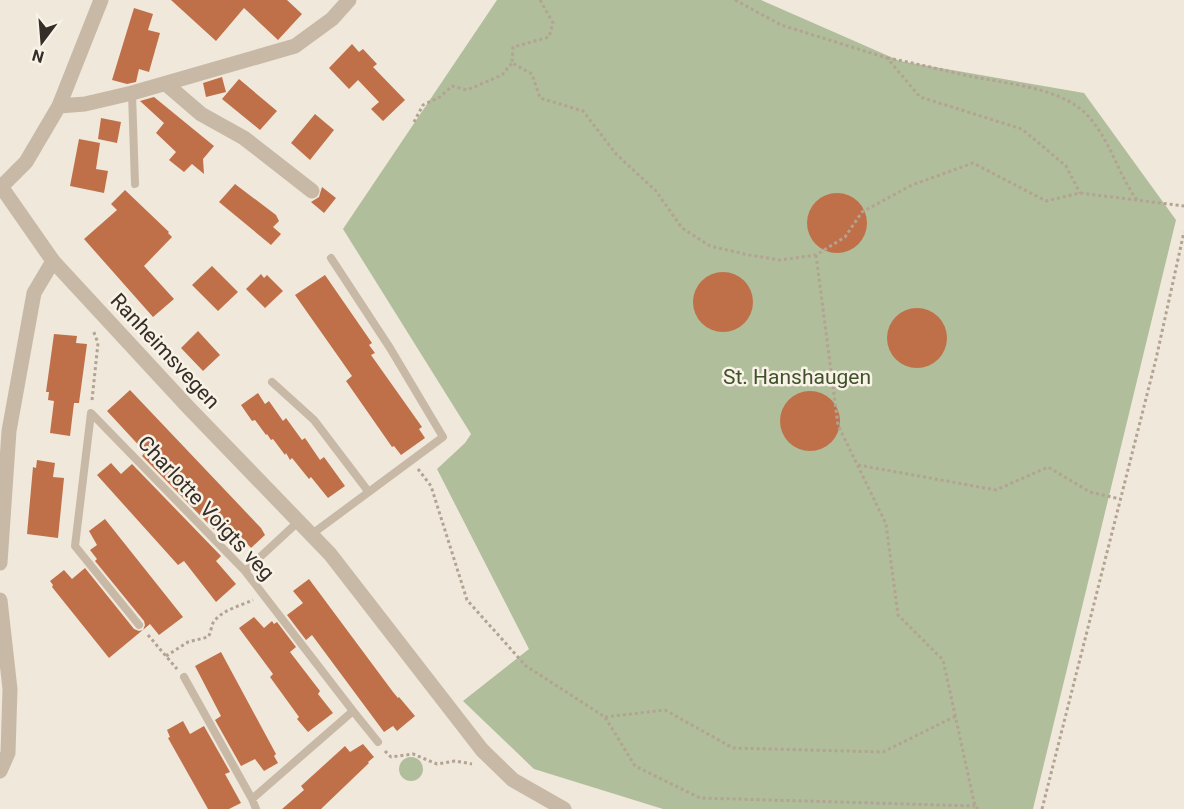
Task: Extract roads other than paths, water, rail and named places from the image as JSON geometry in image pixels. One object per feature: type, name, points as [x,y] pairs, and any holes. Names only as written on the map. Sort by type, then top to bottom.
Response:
[{"type":"street","points":[[1,186],[26,162],[59,106],[101,0]]},
{"type":"street","points":[[59,106],[85,104],[132,93],[296,46],[332,19],[349,0]]},
{"type":"street","points":[[166,84],[201,114],[244,138],[312,191]]},
{"type":"street","name":"Ranheimsvegen","points":[[1,186],[53,261],[188,408],[312,534],[491,758],[513,780],[564,809]]},
{"type":"street","points":[[0,563],[9,431],[34,292],[53,261]]},
{"type":"street","points":[[0,600],[10,689],[4,723],[8,753],[0,771]]},
{"type":"lane","points":[[132,93],[135,184]]},
{"type":"lane","points":[[312,534],[443,437],[390,348],[331,258]]},
{"type":"lane","points":[[272,382],[314,420],[368,491]]},
{"type":"lane","name":"Charlotte Voigts veg","points":[[140,625],[75,546],[91,414],[245,571],[378,742]]},
{"type":"lane","points":[[245,571],[299,521]]},
{"type":"lane","points":[[184,677],[256,809]]},
{"type":"lane","points":[[252,799],[352,711]]},
{"type":"park label","name":"St. Hanshaugen","points":[[797,377]]}]
